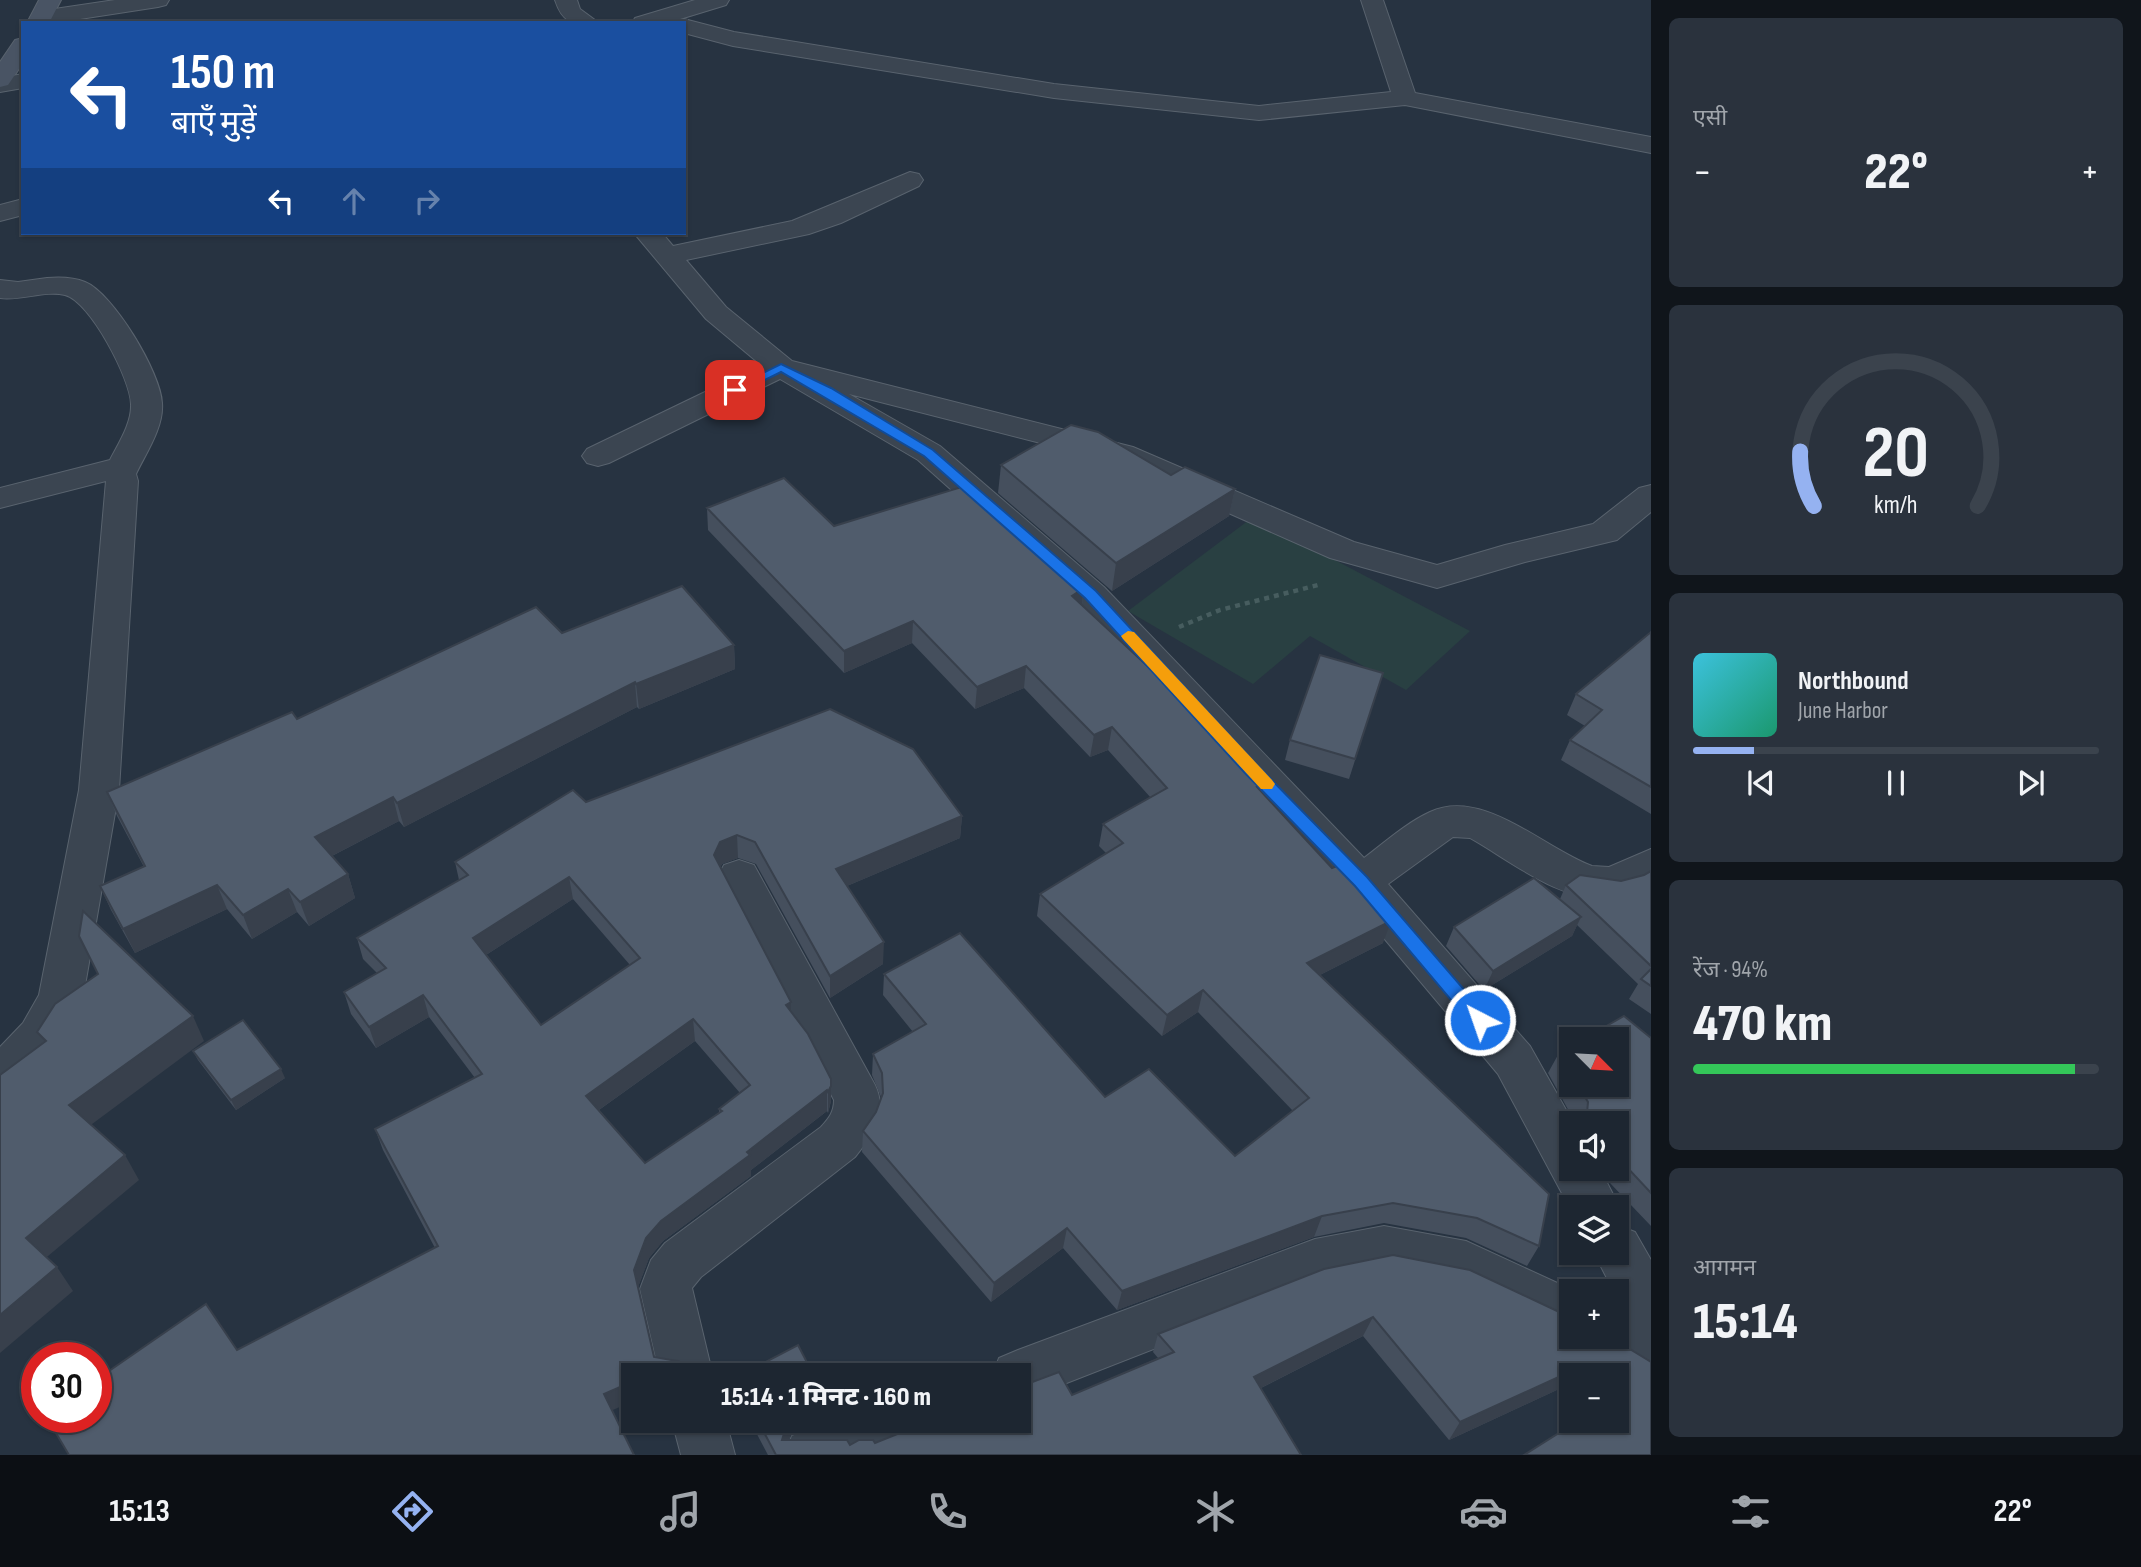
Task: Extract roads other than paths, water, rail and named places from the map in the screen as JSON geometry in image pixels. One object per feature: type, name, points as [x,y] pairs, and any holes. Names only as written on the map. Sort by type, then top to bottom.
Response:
[{"type":"main road","points":[[0,83],[21,48]]},
{"type":"street","points":[[43,14],[158,0]]},
{"type":"street","points":[[566,0],[570,12],[585,21]]},
{"type":"street","points":[[659,21],[718,0]]},
{"type":"street","points":[[1372,0],[1405,98]]},
{"type":"street","points":[[686,27],[733,39],[1054,91],[1259,113],[1405,98],[1651,145]]},
{"type":"street","points":[[0,83],[21,81]]},
{"type":"street","points":[[657,245],[799,228],[831,217],[910,180]]},
{"type":"street","points":[[0,214],[21,208]]},
{"type":"street","points":[[657,245],[716,313],[781,367],[929,453],[1091,594],[1251,768],[1361,881],[1514,1060],[1559,1142]]},
{"type":"street","points":[[0,289],[75,288],[89,297],[116,334],[147,391],[148,407],[120,474],[122,481],[99,790],[61,997],[39,1037],[0,1078]]},
{"type":"street","points":[[598,456],[781,367],[1122,454],[1342,550],[1390,566],[1437,577],[1517,553],[1605,532],[1651,495]]},
{"type":"street","points":[[0,498],[93,471],[107,469],[120,474]]},
{"type":"street","points":[[1361,881],[1443,823],[1461,821],[1479,824],[1563,872],[1589,882],[1613,883],[1651,864]]},
{"type":"street","points":[[684,1363],[668,1302],[666,1289],[669,1277],[683,1260],[838,1142],[858,1113],[858,1099],[739,876]]},
{"type":"street","points":[[1031,1371],[1315,1263],[1384,1249],[1466,1265],[1559,1308]]},
{"type":"street","points":[[1626,1265],[1651,1310]]},
{"type":"street","points":[[1629,1342],[1651,1352]]},
{"type":"street","points":[[702,1433],[708,1455]]},
{"type":"street","points":[[811,1455],[867,1433]]}]
